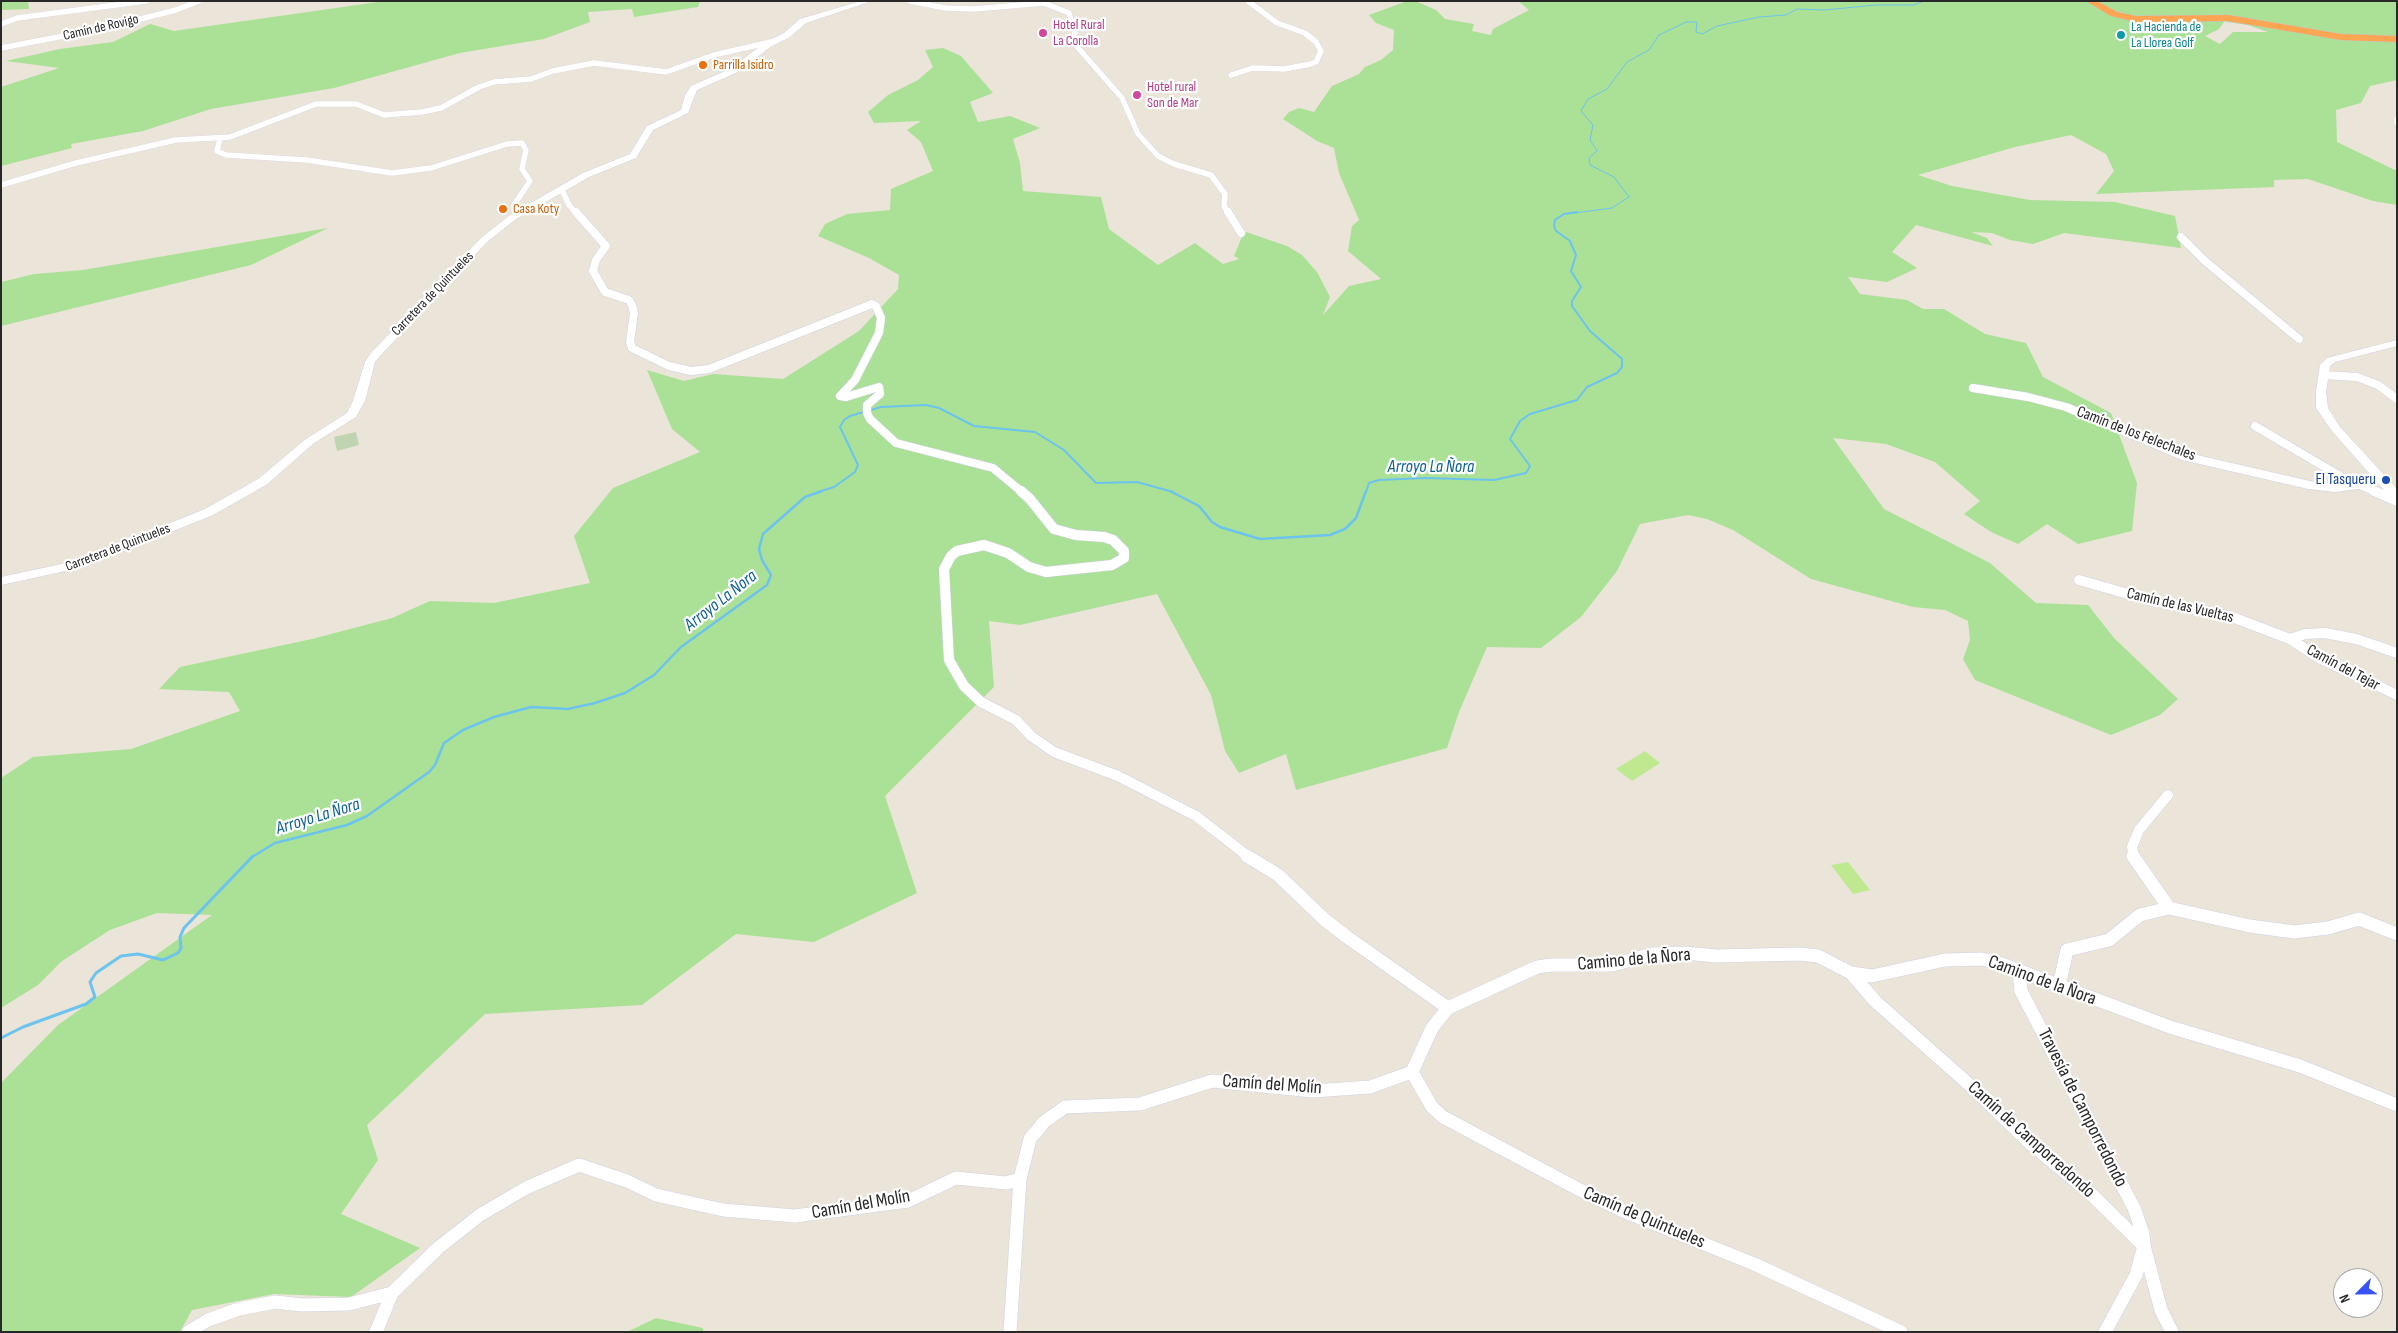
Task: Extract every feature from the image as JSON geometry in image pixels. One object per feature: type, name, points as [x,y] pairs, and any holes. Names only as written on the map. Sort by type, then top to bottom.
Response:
[{"type":"highway","points":[[2090,1],[2114,14],[2136,19],[2228,18],[2341,37],[2397,39]]},
{"type":"street","name":"Camín de Rovigo","points":[[1,24],[16,18],[146,1]]},
{"type":"street","name":"Camín de Rovigo","points":[[1,48],[105,28],[176,10],[199,1]]},
{"type":"street","name":"Carretera de Quintueles","points":[[1,581],[69,568],[152,536],[209,512],[276,472],[310,441],[352,415],[359,401],[370,362],[375,355],[484,240],[525,209],[562,190],[586,174],[633,156],[650,128],[685,111],[689,95],[694,88],[735,70],[775,40],[787,35],[809,18],[869,1]]},
{"type":"street","points":[[910,1],[945,8],[1044,3],[1069,13],[1074,32],[1073,42],[1122,98],[1138,134],[1158,156],[1174,164],[1211,175],[1225,194],[1224,206],[1241,232]]},
{"type":"street","points":[[1231,74],[1253,68],[1288,69],[1311,64],[1316,62],[1321,51],[1316,42],[1305,34],[1277,23],[1248,1]]},
{"type":"street","points":[[1,185],[76,163],[176,140],[220,139],[276,121],[290,112],[316,104],[356,104],[384,116],[422,112],[441,108],[479,87],[494,82],[531,79],[553,71],[594,63],[666,72],[714,55],[775,40]]},
{"type":"street","points":[[220,139],[217,151],[226,155],[321,162],[392,173],[431,168],[484,153],[507,144],[522,143],[526,150],[522,169],[530,181],[514,205],[525,209]]},
{"type":"street","points":[[562,190],[569,205],[606,246],[596,260],[592,271],[604,292],[628,300],[632,305],[634,313],[630,342],[632,348],[669,366],[692,371],[709,369],[860,307],[872,304],[876,306],[881,318],[879,333],[869,356],[855,380],[840,396],[846,397],[866,388],[879,387],[880,394],[867,411],[870,418],[901,445],[993,468],[1030,499],[1054,529],[1076,535],[1104,537],[1113,540],[1124,552],[1124,558],[1112,565],[1058,572],[1046,572],[1029,567],[1008,552],[984,546],[957,551],[951,556],[944,569],[949,660],[964,686],[981,702],[1016,720],[1031,736],[1054,752],[1118,776],[1196,816],[1230,844],[1278,875],[1325,920],[1346,937],[1448,1008],[1432,1028],[1412,1072]]},
{"type":"street","points":[[2181,236],[2205,261],[2299,339]]},
{"type":"street","points":[[2397,343],[2339,356],[2324,370],[2322,408],[2336,429],[2397,498]]},
{"type":"street","points":[[2324,370],[2357,377],[2378,385],[2397,399]]},
{"type":"street","name":"Camín de los Felechales","points":[[1973,388],[2028,397],[2073,410],[2184,456],[2309,485],[2335,488],[2357,485]]},
{"type":"street","points":[[2255,426],[2357,485],[2397,501]]},
{"type":"street","name":"Camín de las Vueltas","points":[[2078,580],[2149,600],[2196,608],[2232,617],[2290,639]]},
{"type":"street","points":[[2290,639],[2304,634],[2326,633],[2356,639],[2397,653]]},
{"type":"street","name":"Camín del Tejar","points":[[2290,639],[2319,658],[2397,695]]},
{"type":"street","points":[[2168,795],[2139,830],[2132,847],[2133,856],[2169,908]]},
{"type":"street","points":[[2059,986],[2067,950],[2109,940],[2140,915],[2169,908],[2190,911],[2250,926],[2294,932],[2328,928],[2359,919],[2397,934]]},
{"type":"street","name":"Camino de la Ñora","points":[[1448,1008],[1537,967],[1612,965],[1652,954],[1716,956],[1800,954],[1818,956],[1851,973],[1872,976],[1962,958],[1989,960],[2170,1027],[2300,1066],[2397,1104]]},
{"type":"street","name":"Travesía de Camporredondo","points":[[2019,971],[2021,991],[2134,1208],[2144,1246]]},
{"type":"street","name":"Camín de Camporredondo","points":[[1851,973],[1875,1001],[1973,1088],[2031,1144],[2090,1193],[2144,1246]]},
{"type":"street","name":"Camín del Molín","points":[[376,1332],[392,1292],[438,1248],[480,1215],[526,1188],[580,1165],[627,1181],[656,1195],[723,1210],[795,1216],[908,1201],[956,1178],[1006,1183],[1020,1179],[1030,1139],[1044,1122],[1065,1107],[1101,1104],[1140,1104],[1212,1081],[1313,1091],[1370,1087],[1412,1072]]},
{"type":"street","name":"Camín de Quintueles","points":[[1412,1072],[1432,1107],[1443,1117],[1578,1190],[1623,1212],[1754,1264],[1901,1332]]},
{"type":"street","points":[[1010,1332],[1020,1179]]},
{"type":"street","points":[[2105,1332],[2136,1275],[2144,1246]]},
{"type":"street","points":[[2144,1246],[2161,1310],[2172,1332]]},
{"type":"street","points":[[188,1332],[208,1320],[238,1309],[275,1302],[302,1305],[349,1304],[392,1292]]},
{"type":"green space","points":[[1,1],[28,1],[29,9],[1,10]]},
{"type":"green space","points":[[385,1],[700,1],[698,7],[634,17],[632,9],[588,12],[590,22],[544,39],[460,53],[334,88],[211,109],[143,131],[71,144],[72,148],[1,166],[1,87],[59,68],[6,61],[60,49],[113,42],[150,24],[174,31]]},
{"type":"green space","points":[[1407,1],[1415,1],[1436,10],[1445,19],[1474,24],[1472,31],[1491,35],[1493,29],[1529,10],[1518,1],[2397,1],[2397,80],[2370,86],[2361,103],[2336,110],[2337,142],[2397,171],[2397,205],[2373,201],[2308,179],[2274,180],[2274,187],[2096,194],[2114,171],[2106,154],[2071,135],[2015,147],[1918,175],[1952,186],[2030,200],[2115,202],[2175,216],[2181,248],[2064,233],[2033,244],[2010,240],[1992,233],[1971,232],[1987,238],[1993,246],[1916,225],[1892,252],[1917,268],[1887,282],[1848,277],[1860,294],[1907,300],[1923,309],[1944,309],[1985,334],[2026,343],[2043,377],[2111,413],[2137,483],[2132,531],[2078,544],[2047,524],[2018,544],[1991,532],[1964,514],[1980,501],[1935,462],[1886,444],[1833,438],[1884,509],[1990,563],[2036,603],[2088,605],[2114,638],[2178,699],[2160,715],[2111,735],[1975,680],[1963,659],[1970,640],[1968,621],[1945,610],[1913,607],[1811,579],[1733,530],[1707,519],[1688,515],[1640,524],[1617,571],[1581,617],[1541,648],[1487,647],[1459,712],[1447,748],[1296,790],[1286,754],[1239,773],[1225,751],[1211,695],[1157,594],[1020,625],[989,621],[994,687],[885,796],[917,893],[814,942],[736,934],[642,1005],[485,1014],[367,1125],[378,1160],[341,1214],[420,1248],[351,1297],[274,1294],[192,1310],[180,1332],[1,1332],[1,1083],[58,1025],[212,915],[157,913],[110,930],[62,961],[38,985],[1,1008],[1,778],[33,757],[131,749],[240,711],[229,692],[159,689],[180,667],[312,639],[392,618],[430,601],[494,603],[590,583],[574,536],[613,488],[700,452],[672,429],[647,370],[684,381],[713,374],[783,379],[859,331],[898,289],[899,275],[869,258],[818,236],[825,224],[847,214],[890,210],[891,189],[933,171],[921,142],[907,130],[921,121],[874,123],[868,112],[888,95],[918,80],[933,67],[925,50],[943,48],[961,56],[993,93],[970,102],[978,122],[1010,116],[1040,128],[1013,139],[1020,163],[1023,191],[1101,197],[1109,229],[1158,265],[1195,243],[1223,264],[1239,259],[1234,256],[1246,232],[1287,246],[1302,255],[1317,272],[1330,297],[1323,315],[1349,286],[1381,279],[1348,251],[1352,226],[1359,220],[1339,173],[1334,148],[1317,141],[1283,119],[1289,112],[1299,108],[1314,112],[1332,86],[1359,74],[1365,67],[1381,60],[1393,50],[1394,30],[1376,23],[1369,15]],"holes":[[[2222,16],[2227,22],[2248,25],[2268,32],[2233,32],[2220,44],[2205,36],[2219,29],[2224,22]]]},
{"type":"green space","points":[[328,228],[251,265],[1,326],[1,282],[34,274],[83,270]]},
{"type":"green space","points":[[356,432],[359,445],[337,451],[334,437]]},
{"type":"green space","points":[[1645,751],[1660,763],[1632,781],[1616,769]]},
{"type":"green space","points":[[1848,862],[1870,890],[1853,894],[1831,865]]},
{"type":"green space","points":[[656,1318],[703,1328],[703,1332],[627,1332]]},
{"type":"waterway","name":"Arroyo La Ñora","points":[[1567,214],[1612,208],[1629,197],[1614,177],[1590,165],[1589,158],[1597,151],[1590,140],[1593,125],[1581,111],[1588,99],[1607,89],[1627,62],[1649,50],[1659,35],[1686,22],[1697,22],[1696,32],[1702,34],[1717,26],[1759,17],[1786,15],[1797,9],[1824,10],[1876,5],[1914,5],[1924,1]]},
{"type":"waterway","name":"Arroyo La Ñora","points":[[1366,492],[1369,483],[1379,480],[1425,478],[1494,480],[1526,473],[1530,466],[1510,439],[1520,421],[1530,414],[1577,400],[1587,387],[1617,373],[1622,367],[1622,359],[1590,331],[1572,306],[1572,301],[1581,287],[1571,271],[1576,255],[1570,241],[1556,231],[1554,226],[1555,220],[1564,214],[1577,212]]},
{"type":"waterway","name":"Arroyo La Ñora","points":[[818,492],[834,487],[855,472],[858,465],[840,427],[844,420],[850,416],[881,407],[926,405],[939,408],[974,426],[1035,432],[1064,450],[1096,483],[1137,482],[1171,491]]},
{"type":"waterway","name":"Arroyo La Ñora","points":[[252,857],[275,843],[347,825],[367,816],[429,772],[435,765],[444,743],[463,730],[494,717],[531,707],[568,709],[595,703],[625,693],[654,675],[681,647],[767,585],[771,575],[762,560],[759,549],[763,534],[805,497],[822,491]]},
{"type":"waterway","name":"Arroyo La Ñora","points":[[1171,491],[1199,506],[1212,522],[1220,527],[1260,539],[1330,535],[1345,529],[1356,518],[1366,491]]},
{"type":"waterway","name":"Arroyo La Ñora","points":[[1,1038],[23,1027],[86,1004],[95,997],[90,982],[96,973],[121,956],[138,954],[163,960],[178,953],[181,948],[180,937],[184,928],[252,857]]},
{"type":"place","name":"Hotel Rural La Corolla","points":[[1043,33]]},
{"type":"place","name":"La Hacienda de La Llorea Golf","points":[[2121,35]]},
{"type":"place","name":"Parrilla Isidro","points":[[703,65]]},
{"type":"place","name":"Hotel rural Son de Mar","points":[[1137,95]]},
{"type":"place","name":"Casa Koty","points":[[503,209]]},
{"type":"place","name":"El Tasqueru","points":[[2386,480]]}]
